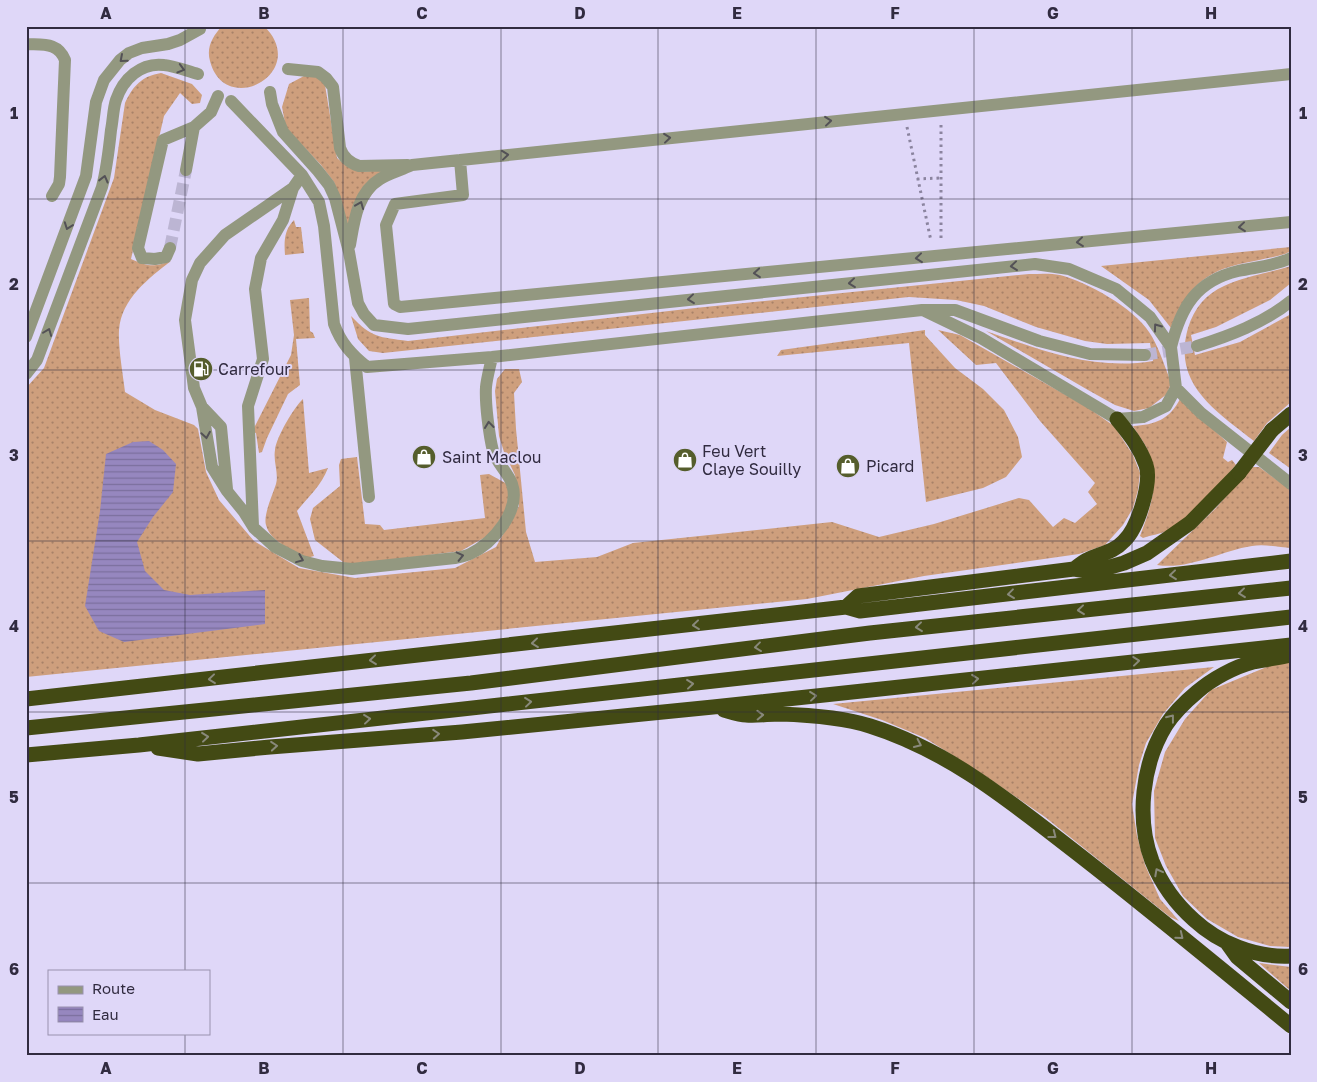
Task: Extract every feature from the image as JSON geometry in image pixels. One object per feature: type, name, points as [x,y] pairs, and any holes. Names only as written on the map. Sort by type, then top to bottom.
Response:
[{"type":"highway","points":[[846,607],[858,596],[1074,569],[1093,572],[1124,563],[1147,552],[1190,522],[1239,472],[1272,430],[1291,414]]},
{"type":"highway","points":[[1074,569],[1088,560],[1108,553],[1125,541],[1136,525],[1144,502],[1147,468],[1138,447],[1118,419]]},
{"type":"highway","points":[[26,699],[846,607],[860,611],[1291,561]]},
{"type":"highway","points":[[26,728],[471,682],[870,633],[1291,588]]},
{"type":"highway","points":[[26,755],[1291,617]]},
{"type":"highway","points":[[139,744],[198,754],[462,732],[1291,645]]},
{"type":"highway","points":[[1291,655],[1251,663],[1212,681],[1180,708],[1166,726],[1155,747],[1148,768],[1143,814],[1146,838],[1152,861],[1166,886],[1183,910],[1204,929],[1228,944],[1267,954],[1291,956]]},
{"type":"highway","points":[[712,707],[745,715],[780,714],[819,717],[868,725],[902,737],[937,753],[1005,797],[1291,1026]]},
{"type":"highway","points":[[1228,944],[1237,957],[1291,1002]]},
{"type":"street","points":[[26,337],[86,176],[96,102],[104,80],[120,60],[129,54],[142,48],[180,40],[200,29]]},
{"type":"street","points":[[26,44],[52,45],[63,54],[66,60],[60,177],[59,184],[52,196]]},
{"type":"street","points":[[26,374],[37,360],[102,187],[107,168],[116,101],[121,89],[129,77],[152,64],[166,64],[198,74]]},
{"type":"street","points":[[288,69],[318,72],[330,82],[333,87],[342,154],[352,164],[359,166],[412,165],[1291,74]]},
{"type":"street","points":[[270,92],[272,104],[283,132],[329,185],[339,211],[358,303],[364,314],[374,325],[408,329],[1035,264],[1069,268],[1116,289],[1150,317],[1171,347]]},
{"type":"street","points":[[170,248],[166,257],[155,259],[142,258],[138,248],[162,140],[194,127],[212,112],[218,96]]},
{"type":"street","points":[[231,101],[302,175],[319,202],[324,226],[334,324],[339,338],[355,358],[367,367],[492,357],[922,310],[955,310],[1039,341],[1090,354],[1145,355]]},
{"type":"street","points":[[186,170],[194,127]]},
{"type":"street","points":[[460,160],[463,195],[395,204],[386,225],[394,304],[400,307],[1291,222]]},
{"type":"street","points":[[348,252],[355,218],[365,192],[380,179],[412,165]]},
{"type":"street","points":[[254,528],[248,406],[263,359],[255,289],[261,258],[283,220],[293,188],[302,175]]},
{"type":"street","points":[[293,188],[225,235],[200,262],[192,280],[185,320],[194,388],[202,407],[212,468],[254,528],[275,548],[302,561],[322,566],[352,569],[455,558],[470,554],[490,539],[505,523],[512,508],[514,492],[510,478],[500,467],[494,453],[489,430],[486,388],[492,357]]},
{"type":"street","points":[[922,310],[981,338],[1118,419],[1143,417],[1166,406],[1176,388],[1171,347],[1176,327],[1192,297],[1211,280],[1237,271],[1282,262],[1291,258]]},
{"type":"street","points":[[1197,346],[1226,337],[1279,310],[1291,301]]},
{"type":"street","points":[[355,358],[368,497]]},
{"type":"street","points":[[1176,388],[1201,413],[1291,484]]},
{"type":"path","points":[[936,246],[941,241],[941,109]]},
{"type":"path","points":[[904,113],[932,246]]},
{"type":"path","points":[[917,179],[940,178]]},
{"type":"shaded area","points":[[222,26],[264,26],[276,43],[278,59],[272,73],[260,82],[246,88],[231,86],[219,78],[210,61],[209,51],[213,38]]},
{"type":"shaded area","points":[[161,73],[192,84],[202,95],[200,103],[192,104],[180,93],[164,116],[131,259],[142,264],[151,265],[171,261],[138,290],[125,309],[121,319],[119,345],[125,392],[155,410],[194,425],[198,429],[206,472],[219,500],[254,541],[299,568],[355,578],[455,568],[496,547],[519,506],[515,475],[499,436],[495,391],[497,379],[505,369],[519,369],[522,382],[514,393],[516,429],[526,532],[535,562],[597,557],[633,543],[832,522],[879,537],[934,524],[1019,498],[1029,500],[1053,527],[1064,518],[1075,523],[1097,504],[1088,492],[1095,483],[1040,421],[996,363],[976,365],[938,330],[960,335],[1087,407],[1114,426],[1133,455],[1140,473],[1133,508],[1123,525],[1105,545],[1079,554],[924,576],[807,599],[26,677],[26,388],[44,368],[114,178],[125,103],[131,92],[143,79]]},
{"type":"shaded area","points":[[304,76],[318,77],[325,85],[337,158],[344,164],[357,170],[375,171],[391,168],[348,227],[334,182],[321,165],[286,128],[282,107],[289,84]]},
{"type":"shaded area","points":[[294,220],[296,227],[301,227],[304,253],[285,255],[285,236]]},
{"type":"shaded area","points":[[1291,247],[1291,251],[1285,254],[1229,267],[1205,278],[1185,300],[1171,328],[1149,300],[1101,266]]},
{"type":"shaded area","points":[[1291,266],[1291,283],[1270,300],[1216,327],[1191,335],[1195,355],[1240,342],[1291,314],[1291,402],[1267,423],[1254,441],[1225,418],[1200,394],[1186,365],[1185,348],[1188,328],[1197,308],[1218,289],[1240,280]]},
{"type":"shaded area","points":[[1029,274],[1056,274],[1071,278],[1109,297],[1133,314],[1149,332],[1158,348],[1171,383],[1167,394],[1149,408],[1134,411],[1115,405],[986,331],[1068,357],[1110,363],[1153,361],[1150,343],[1107,344],[1085,341],[1036,327],[984,306],[956,300],[909,297],[383,353],[369,351],[358,339],[351,316],[371,333],[408,341],[695,308]]},
{"type":"shaded area","points":[[309,298],[310,331],[315,338],[296,339],[300,385],[288,394],[262,452],[259,453],[256,433],[252,432],[291,355],[294,335],[290,300]]},
{"type":"shaded area","points":[[925,330],[925,335],[955,368],[983,389],[1004,410],[1018,437],[1022,457],[1006,477],[983,488],[926,502],[909,343],[777,356],[781,350]]},
{"type":"shaded area","points":[[303,399],[309,473],[328,468],[318,486],[297,511],[314,556],[307,558],[277,541],[269,531],[265,521],[277,480],[276,445],[286,423]]},
{"type":"shaded area","points":[[1180,399],[1227,442],[1223,458],[1228,462],[1232,460],[1236,465],[1188,517],[1163,533],[1143,538],[1140,536],[1151,504],[1154,482],[1151,460],[1146,446],[1133,426],[1161,420],[1172,412]]},
{"type":"shaded area","points":[[1291,427],[1291,469],[1269,453],[1282,435]]},
{"type":"shaded area","points":[[357,457],[365,524],[380,525],[384,530],[485,518],[480,475],[489,474],[509,485],[507,510],[489,535],[461,551],[351,565],[343,562],[315,540],[310,519],[313,508],[340,486],[339,465],[341,459]]},
{"type":"shaded area","points":[[1252,467],[1259,467],[1291,490],[1291,548],[1266,545],[1252,546],[1193,563],[1169,566],[1157,565],[1215,509]]},
{"type":"shaded area","points":[[1291,662],[1291,947],[1270,946],[1238,937],[1207,919],[1183,896],[1166,866],[1155,838],[1154,791],[1165,752],[1185,719],[1211,690],[1269,666]]},
{"type":"shaded area","points":[[1214,667],[1185,688],[1163,714],[1146,743],[1139,765],[1132,804],[1137,836],[1145,865],[1160,899],[1179,921],[1170,917],[1045,817],[981,773],[925,738],[882,720],[833,704]]},
{"type":"shaded area","points":[[1259,963],[1291,967],[1291,991]]},
{"type":"water","points":[[149,441],[163,450],[176,464],[173,492],[153,517],[137,542],[145,571],[164,590],[190,595],[265,590],[265,624],[124,642],[99,631],[85,606],[100,511],[106,454],[133,442]]},
{"type":"tunnel","points":[[170,248],[186,170]]},
{"type":"tunnel","points":[[1145,355],[1197,346]]},
{"type":"place","name":"Carrefour","points":[[201,369]]},
{"type":"place","name":"Saint Maclou","points":[[424,457]]},
{"type":"place","name":"Feu Vert Claye Souilly","points":[[685,460]]},
{"type":"place","name":"Picard","points":[[848,466]]}]
